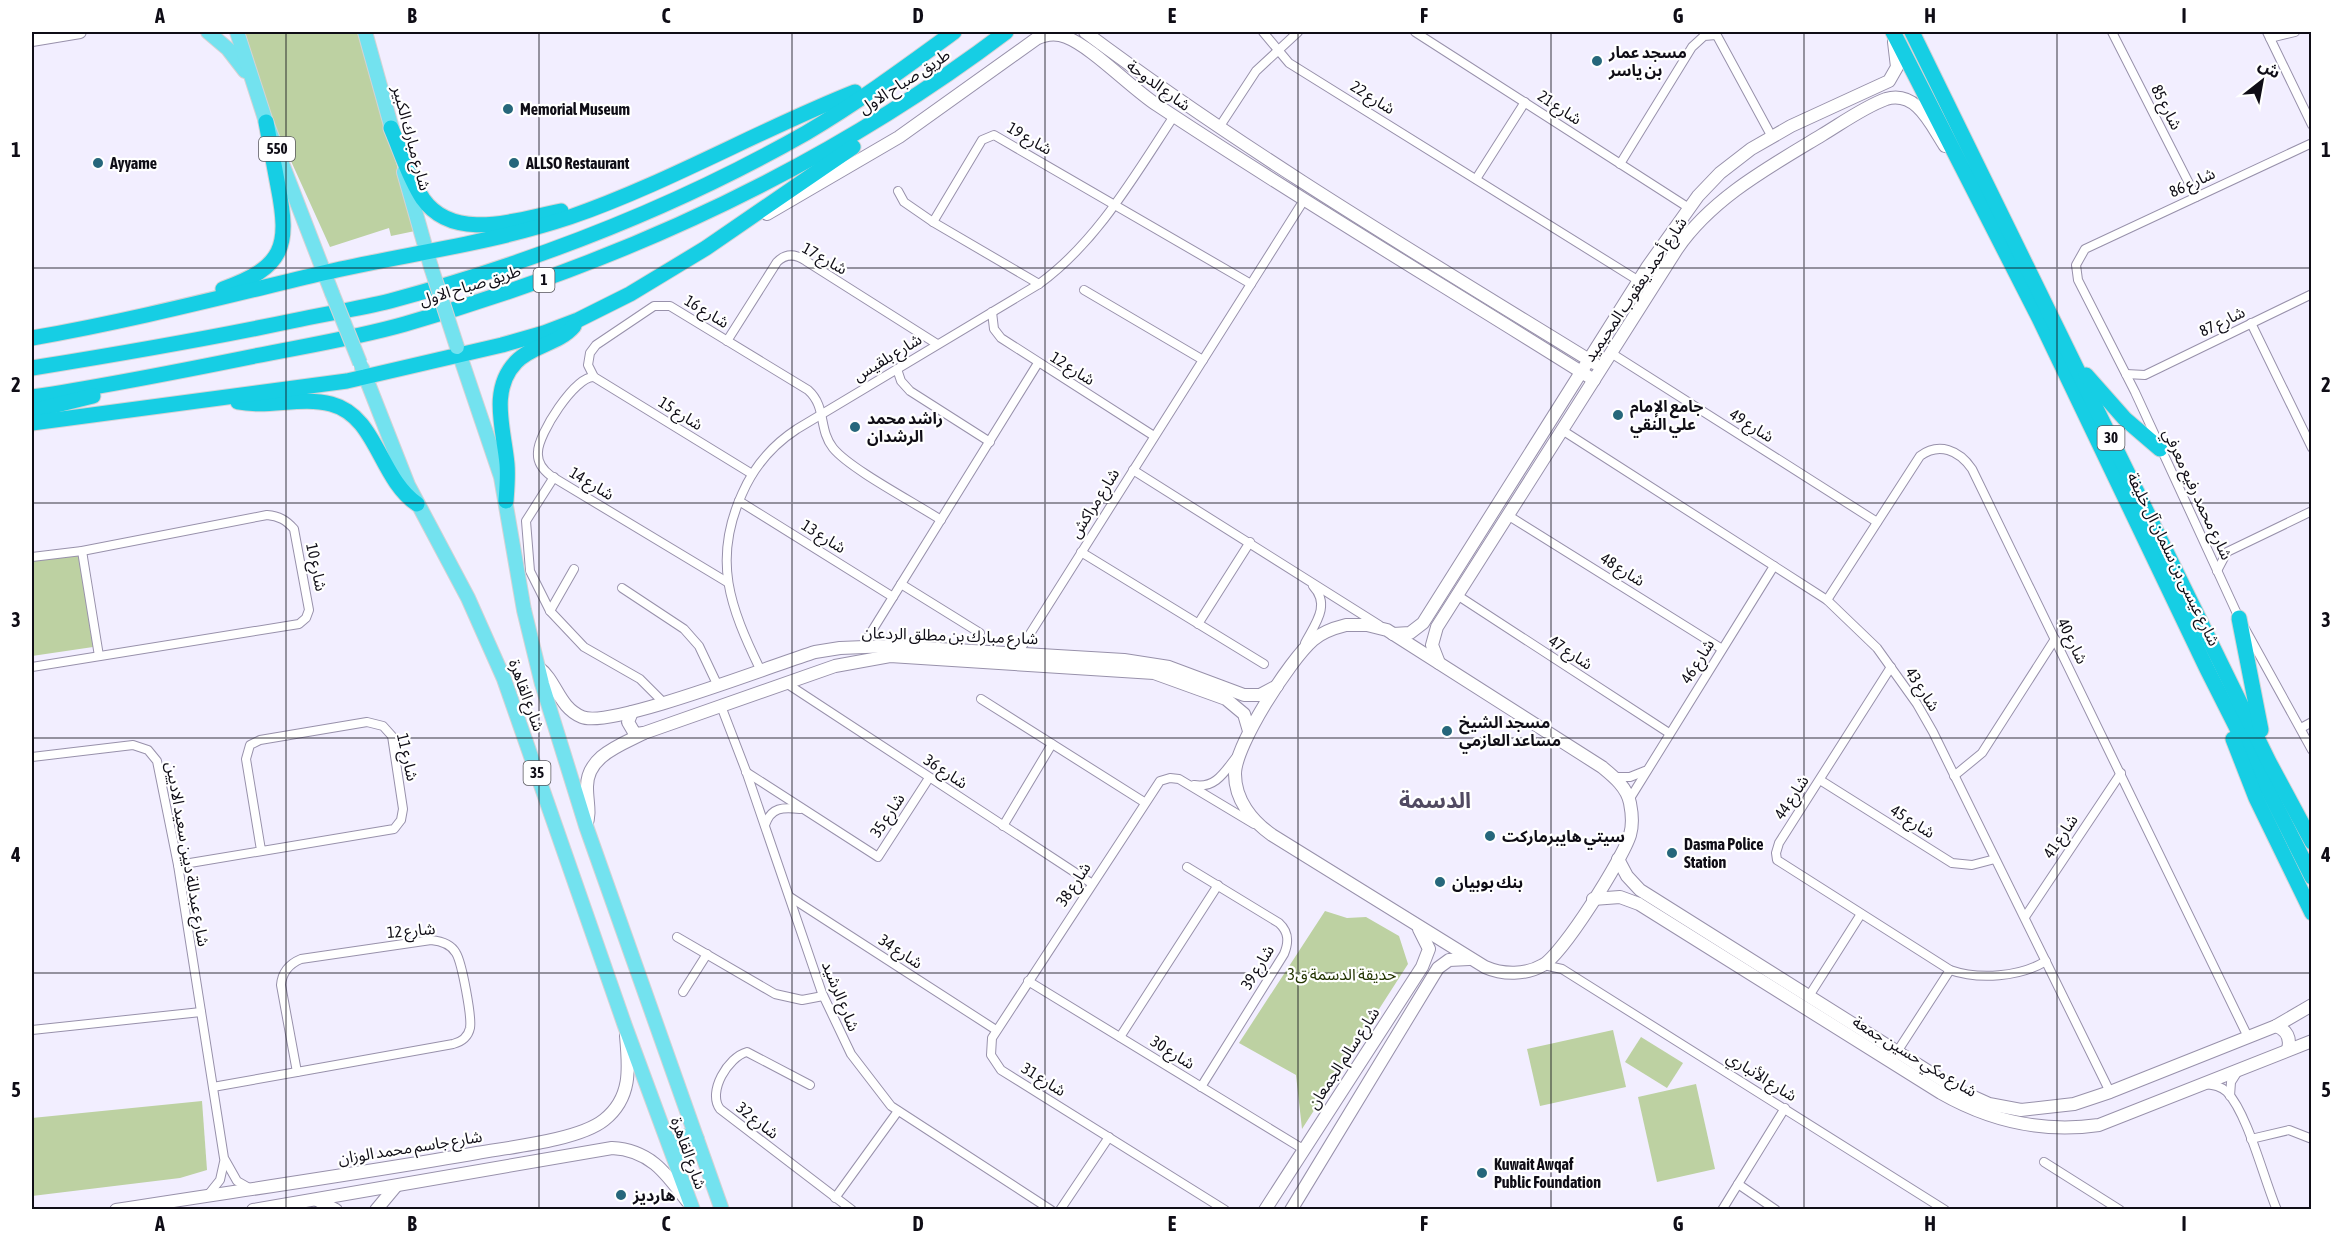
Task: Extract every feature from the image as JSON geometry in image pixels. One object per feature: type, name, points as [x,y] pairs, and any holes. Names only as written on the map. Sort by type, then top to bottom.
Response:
[{"type":"highway","name":"طريق صباح الاول","points":[[32,368],[121,354],[388,301],[515,263],[599,232],[709,183],[806,132],[891,78],[954,32]]},
{"type":"highway","name":"طريق صباح الاول","points":[[32,397],[162,375],[403,325],[555,277],[687,223],[841,144],[911,100],[1006,32]]},
{"type":"highway","name":"شارع عيسى بن سلمان آل خليفة","points":[[1891,32],[1981,203],[2207,669],[2312,877]]},
{"type":"highway","name":"شارع عيسى بن سلمان آل خليفة","points":[[1912,32],[2269,762],[2312,842]]},
{"type":"highway","points":[[32,338],[158,314],[323,273],[428,260],[534,228],[606,204],[891,78]]},
{"type":"highway","points":[[32,423],[226,399],[523,339],[578,320],[630,294],[706,248],[879,130],[911,100]]},
{"type":"highway","points":[[158,314],[249,279],[264,269],[277,253],[284,234],[285,220],[266,122]]},
{"type":"highway","points":[[391,128],[420,195],[433,210],[449,220],[479,225],[606,204]]},
{"type":"highway","points":[[506,501],[507,466],[499,400],[505,377],[521,358],[562,336],[578,320]]},
{"type":"highway","points":[[32,357],[121,354]]},
{"type":"highway","points":[[2073,361],[2125,419],[2160,449]]},
{"type":"highway","points":[[32,411],[112,391],[162,375]]},
{"type":"highway","points":[[226,399],[266,406],[319,402],[344,409],[363,427],[397,487],[417,504]]},
{"type":"highway","points":[[2239,618],[2252,696],[2269,762]]},
{"type":"highway","points":[[2207,669],[2256,798],[2312,913]]},
{"type":"main road","points":[[208,32],[228,49],[251,79]]},
{"type":"main road","name":"550","points":[[237,32],[266,122],[323,273]]},
{"type":"main road","points":[[356,32],[373,58]]},
{"type":"main road","name":"شارع مبارك الكبير","points":[[365,32],[381,81],[391,128],[428,260]]},
{"type":"main road","points":[[374,32],[381,81]]},
{"type":"main road","name":"شارع القاهرة","points":[[428,260],[487,432],[506,501],[524,610],[538,667],[586,826],[722,1209]]},
{"type":"main road","name":"شارع القاهرة","points":[[323,273],[417,504],[488,638],[692,1209]]},
{"type":"main road","points":[[678,1168],[679,1139],[686,1136],[697,1139]]},
{"type":"street","points":[[32,40],[80,32]]},
{"type":"street","name":"شارع الدوحة","points":[[1085,32],[1244,143],[1602,368]]},
{"type":"street","name":"شارع 22","points":[[1263,32],[1289,63],[1639,281]]},
{"type":"street","points":[[1220,126],[1256,72],[1278,48],[1298,32]]},
{"type":"street","name":"شارع 21","points":[[1415,32],[1689,208]]},
{"type":"street","name":"شارع أحمد يعقوب المحيميد","points":[[1390,632],[1410,633],[1424,623],[1639,281],[1689,208],[1728,166],[1772,136],[1892,78],[1898,58],[1891,32]]},
{"type":"street","name":"شارع 85","points":[[2112,32],[2196,196]]},
{"type":"street","points":[[2295,32],[2269,35],[2310,119]]},
{"type":"street","points":[[1620,164],[1694,44],[1704,36],[1715,33],[1772,136]]},
{"type":"street","name":"شارع الدوحة","points":[[706,248],[899,137],[1041,36],[1056,35],[1074,41],[1174,116],[1235,157],[1594,380]]},
{"type":"street","points":[[1123,79],[1123,71],[1131,67],[1135,69]]},
{"type":"street","name":"شارع أحمد يعقوب المحيميد","points":[[1440,664],[1433,649],[1433,637],[1457,595],[1684,239],[1709,212],[1743,185],[1827,132],[1881,101],[1895,97],[1906,99],[1924,114],[1981,203]]},
{"type":"street","points":[[1476,179],[1525,102]]},
{"type":"street","points":[[1818,112],[1829,120],[1827,132]]},
{"type":"street","name":"شارع بلقيس","points":[[760,669],[740,627],[727,582],[726,544],[739,501],[752,474],[776,445],[822,414],[1039,284],[1073,255],[1114,205],[1174,116]]},
{"type":"street","name":"شارع 19","points":[[933,222],[982,140],[994,135],[1114,205]]},
{"type":"street","name":"شارع 86","points":[[2085,249],[2312,142]]},
{"type":"street","points":[[1235,157],[1245,153],[1244,143]]},
{"type":"street","points":[[1728,166],[1727,180],[1735,186],[1743,185]]},
{"type":"street","points":[[897,191],[904,202],[933,222],[1039,284]]},
{"type":"street","name":"شارع مراكش","points":[[1016,658],[1304,200]]},
{"type":"street","points":[[1114,205],[1251,284]]},
{"type":"street","name":"شارع محمد رفيع معرفي","points":[[2085,249],[2077,262],[2076,275],[2135,392],[2239,618],[2312,750]]},
{"type":"street","name":"شارع 17","points":[[727,340],[777,262],[792,255],[801,258],[938,344]]},
{"type":"street","points":[[1083,290],[1203,360]]},
{"type":"street","name":"شارع 87","points":[[2126,375],[2145,375],[2312,294]]},
{"type":"street","name":"شارع 16","points":[[594,377],[588,363],[594,347],[657,306],[670,306],[808,390],[818,400],[824,433],[836,452],[941,520]]},
{"type":"street","name":"شارع 12","points":[[992,312],[994,327],[999,336],[1154,436]]},
{"type":"street","points":[[2251,323],[2312,448]]},
{"type":"street","name":"شارع 49","points":[[1611,353],[1877,522]]},
{"type":"street","points":[[862,647],[1038,363]]},
{"type":"street","points":[[897,369],[901,381],[910,391],[990,442]]},
{"type":"street","points":[[2135,392],[2145,375]]},
{"type":"street","name":"شارع 15","points":[[594,377],[752,474]]},
{"type":"street","name":"شارع 14","points":[[594,377],[584,378],[573,387],[539,444],[540,464],[554,477],[727,582]]},
{"type":"street","name":"شارع 43","points":[[1562,430],[1827,600],[1877,648],[1917,704],[2025,917],[2110,1092]]},
{"type":"street","name":"شارع 40","points":[[1827,600],[1920,456],[1937,448],[1947,448],[1960,456],[1972,469],[2248,1037]]},
{"type":"street","points":[[1133,470],[1302,575],[1602,767],[1614,777],[1629,800],[1630,834],[1618,859],[1593,899],[1558,951],[1544,965],[1527,971],[1509,973],[1491,969],[1473,960],[1268,832],[1251,816],[1238,793],[1235,772],[1241,751],[1249,731],[1298,656],[1323,606],[1318,592],[1302,575]]},
{"type":"street","points":[[554,477],[526,521],[530,571],[550,611],[585,647],[640,679],[664,703]]},
{"type":"street","name":"شارع 13","points":[[739,501],[893,597]]},
{"type":"street","points":[[2217,571],[2227,552],[2312,511]]},
{"type":"street","name":"شارع 10","points":[[32,557],[82,551],[267,515],[277,516],[294,529],[309,602],[306,618],[299,624],[32,666]]},
{"type":"street","name":"شارع 48","points":[[1509,516],[1722,649]]},
{"type":"street","points":[[1198,624],[1250,542]]},
{"type":"street","points":[[2206,548],[2227,552]]},
{"type":"street","points":[[82,551],[99,656]]},
{"type":"street","points":[[1081,552],[1264,664]]},
{"type":"street","name":"شارع 46","points":[[1629,800],[1774,566]]},
{"type":"street","points":[[550,611],[574,569]]},
{"type":"street","points":[[902,584],[981,633]]},
{"type":"street","points":[[622,588],[684,629],[699,646],[717,684]]},
{"type":"street","name":"شارع 47","points":[[1457,595],[1669,733]]},
{"type":"street","points":[[1298,656],[1316,638],[1340,627],[1367,625],[1390,632]]},
{"type":"street","points":[[1954,776],[1982,753],[2055,639]]},
{"type":"street","name":"شارع مبارك بن مطلق الردعان","points":[[538,667],[547,674],[567,708],[581,717],[597,720],[664,703],[760,669],[831,649],[904,647],[1162,675],[1226,699],[1244,714],[1249,731]]},
{"type":"street","points":[[831,649],[836,659],[835,666]]},
{"type":"street","name":"شارع مبارك بن مطلق الردعان","points":[[586,826],[589,811],[587,783],[594,767],[608,752],[644,733],[835,666],[890,656],[1151,663],[1177,669],[1249,696],[1262,694],[1280,684]]},
{"type":"street","name":"شارع 44","points":[[1891,667],[1779,843],[1776,856],[1784,866],[1950,970],[1969,974],[2005,974],[2028,970],[2046,962]]},
{"type":"street","name":"شارع 36","points":[[786,683],[1091,883]]},
{"type":"street","points":[[981,699],[1144,802]]},
{"type":"street","name":"شارع الرشيد","points":[[720,706],[746,771],[823,996],[851,1054],[879,1093],[898,1111],[1051,1209]]},
{"type":"street","points":[[632,712],[629,726],[635,734],[644,733]]},
{"type":"street","name":"شارع 11","points":[[178,865],[390,831],[397,826],[403,809],[390,732],[379,724],[367,722],[260,740],[250,745],[246,759],[261,850]]},
{"type":"street","points":[[2301,728],[2312,722]]},
{"type":"street","points":[[1003,826],[1052,744]]},
{"type":"street","name":"شارع عبدللة ديين سعيد الاديين","points":[[32,757],[128,745],[148,750],[155,757],[160,769],[178,865],[224,1158],[220,1180],[206,1196]]},
{"type":"street","name":"شارع 38","points":[[1188,784],[1206,787],[1213,784],[1241,751]]},
{"type":"street","name":"شارع 35","points":[[746,771],[878,857],[929,778]]},
{"type":"street","points":[[1614,777],[1630,777],[1645,771]]},
{"type":"street","name":"شارع 41","points":[[2025,917],[2121,772]]},
{"type":"street","name":"شارع 38","points":[[996,1030],[1144,802],[1163,779],[1176,778],[1188,784],[1268,832]]},
{"type":"street","name":"شارع 45","points":[[1820,780],[1952,863],[1972,866],[1995,859]]},
{"type":"street","name":"شارع 35","points":[[765,825],[770,814],[779,808],[806,811]]},
{"type":"street","name":"شارع مكي حسين جمعة","points":[[1618,859],[1627,876],[1640,890],[1809,996],[1956,1102],[1988,1116],[2018,1124],[2079,1127],[2117,1120],[2312,1041]]},
{"type":"street","name":"شارع 39","points":[[1187,867],[1279,922],[1285,929],[1288,941],[1284,954],[1201,1087]]},
{"type":"street","points":[[1120,1037],[1218,885]]},
{"type":"street","name":"شارع مكي حسين جمعة","points":[[1593,899],[1615,896],[1634,901],[1894,1057],[1989,1104],[2034,1111],[2074,1104],[2110,1092],[2276,1026],[2312,1005]]},
{"type":"street","name":"شارع 34","points":[[790,897],[996,1030]]},
{"type":"street","points":[[1809,996],[1861,915]]},
{"type":"street","name":"شارع سالم الجمعان","points":[[1265,1209],[1425,962],[1428,944],[1415,924]]},
{"type":"street","points":[[677,937],[784,998],[802,1000],[823,996]]},
{"type":"street","name":"شارع 12","points":[[213,1087],[297,1072],[453,1044],[464,1039],[470,1029],[470,1021],[459,958],[453,948],[443,942],[431,940],[300,960],[290,965],[284,974],[281,986],[297,1072]]},
{"type":"street","points":[[1558,951],[1562,969]]},
{"type":"street","points":[[683,992],[707,954]]},
{"type":"street","name":"شارع سالم الجمعان","points":[[1291,1209],[1438,968],[1454,958],[1473,960]]},
{"type":"street","name":"شارع الأنباري","points":[[1544,965],[1562,969],[1945,1209]]},
{"type":"street","points":[[1894,1057],[1950,970]]},
{"type":"street","name":"شارع 30","points":[[1028,981],[1303,1149]]},
{"type":"street","points":[[32,1030],[201,1012]]},
{"type":"street","name":"شارع جاسم محمد الوزان","points":[[116,1209],[504,1148],[586,1131],[612,1113],[623,1097],[628,1080],[625,1026]]},
{"type":"street","points":[[2276,1026],[2286,1032],[2288,1049]]},
{"type":"street","name":"شارع 31","points":[[996,1030],[990,1050],[999,1068],[1225,1209]]},
{"type":"street","name":"شارع 32","points":[[810,1085],[747,1052],[739,1055],[717,1085],[714,1098],[720,1109],[852,1209]]},
{"type":"street","points":[[2230,1096],[2231,1082],[2239,1070]]},
{"type":"street","points":[[2205,1084],[2219,1087],[2230,1096],[2251,1139],[2277,1209]]},
{"type":"street","points":[[2074,1104],[2067,1110],[2067,1119],[2070,1124],[2079,1127]]},
{"type":"street","points":[[1722,1209],[1785,1108]]},
{"type":"street","points":[[835,1198],[898,1111]]},
{"type":"street","points":[[1327,1113],[1337,1111],[1343,1116],[1343,1124]]},
{"type":"street","points":[[2251,1139],[2289,1130],[2312,1139]]},
{"type":"street","points":[[1060,1209],[1109,1137]]},
{"type":"street","points":[[504,1148],[510,1157],[507,1167]]},
{"type":"street","points":[[253,1209],[317,1200],[603,1149],[631,1150],[648,1158],[663,1169],[692,1209]]},
{"type":"street","name":"شارع عبدللة ديين سعيد الاديين","points":[[224,1158],[237,1181],[251,1189]]},
{"type":"street","points":[[2044,1161],[2120,1209]]},
{"type":"street","points":[[1738,1184],[1776,1209]]},
{"type":"street","points":[[376,1209],[396,1186]]},
{"type":"street","points":[[317,1200],[336,1209]]},
{"type":"green space","points":[[245,32],[360,32],[415,231],[391,236],[389,228],[330,247],[271,117]]},
{"type":"green space","points":[[78,549],[93,647],[32,656],[32,555]]},
{"type":"green space","name":"حديقة الدسمة ق3","points":[[1325,911],[1347,918],[1366,917],[1399,936],[1408,964],[1302,1129],[1296,1075],[1239,1043]]},
{"type":"green space","points":[[1613,1030],[1626,1087],[1540,1106],[1527,1049]]},
{"type":"green space","points":[[1641,1037],[1683,1063],[1667,1088],[1625,1062]]},
{"type":"green space","points":[[1696,1084],[1715,1169],[1657,1182],[1638,1097]]},
{"type":"green space","points":[[202,1101],[207,1170],[180,1178],[32,1196],[32,1118]]},
{"type":"place","name":"مسجد عمار بن ياسر","points":[[1597,61]]},
{"type":"place","name":"Memorial Museum","points":[[508,109]]},
{"type":"place","name":"Ayyame","points":[[98,163]]},
{"type":"place","name":"ALLSO Restaurant","points":[[514,163]]},
{"type":"place","name":"جامع الإمام علي النقي","points":[[1618,415]]},
{"type":"place","name":"راشد محمد الرشدان","points":[[855,427]]},
{"type":"place","name":"مسجد الشيخ مساعد العازمي","points":[[1447,731]]},
{"type":"place","name":"سيتي هايبرماركت","points":[[1490,836]]},
{"type":"place","name":"Dasma Police Station","points":[[1672,853]]},
{"type":"place","name":"بنك بوبيان","points":[[1440,882]]},
{"type":"place","name":"Kuwait Awqaf Public Foundation","points":[[1482,1173]]},
{"type":"place","name":"هارديز","points":[[621,1195]]},
{"type":"district","name":"الدسمة","points":[[1435,800]]}]
